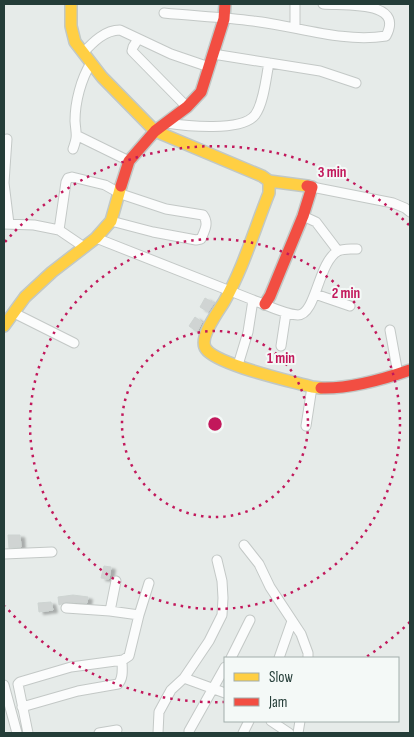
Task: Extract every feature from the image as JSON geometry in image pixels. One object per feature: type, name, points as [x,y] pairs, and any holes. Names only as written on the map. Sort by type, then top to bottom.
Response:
[{"type":"street","points":[[71,4],[71,26],[75,42],[91,63],[155,131],[262,176],[269,181],[312,187],[393,203],[409,209]]},
{"type":"street","points":[[4,326],[25,297],[52,272],[96,238],[111,221],[121,194],[129,161],[155,131],[187,107],[201,92],[224,19],[225,4]]},
{"type":"street","points":[[295,4],[295,28]]},
{"type":"street","points":[[164,13],[253,21],[351,38],[386,36],[390,28],[390,18],[385,11],[376,7],[323,4]]},
{"type":"street","points":[[83,53],[112,30],[120,30],[171,54],[209,67]]},
{"type":"street","points":[[138,39],[132,48],[134,53],[187,107]]},
{"type":"street","points":[[212,54],[320,72],[356,83]]},
{"type":"street","points":[[73,149],[78,136],[75,121],[77,100],[85,73],[91,63]]},
{"type":"street","points":[[166,123],[208,126],[248,122],[256,114],[261,102],[269,63]]},
{"type":"street","points":[[78,136],[129,161]]},
{"type":"street","points":[[7,139],[4,183],[6,224],[34,225],[59,230],[84,247]]},
{"type":"street","points":[[59,230],[68,178],[105,185],[121,194],[166,209],[203,215],[206,219],[206,228],[201,239],[196,240],[152,232],[111,221]]},
{"type":"street","points":[[269,181],[269,193],[230,291],[204,336],[204,347],[222,361],[312,386],[330,388],[410,370]]},
{"type":"street","points":[[265,304],[303,216],[312,187]]},
{"type":"street","points":[[303,216],[316,222],[338,251]]},
{"type":"street","points":[[96,238],[286,313],[302,314],[306,311],[315,294],[328,259],[338,251],[357,249]]},
{"type":"street","points":[[315,294],[350,306]]},
{"type":"street","points":[[238,365],[248,332],[253,300]]},
{"type":"street","points":[[14,313],[74,343]]},
{"type":"street","points":[[281,346],[286,313]]},
{"type":"street","points":[[390,330],[398,374]]},
{"type":"street","points":[[306,426],[312,386]]},
{"type":"street","points":[[244,545],[259,564],[270,587],[301,634],[308,657]]},
{"type":"street","points":[[4,554],[52,552]]},
{"type":"street","points":[[158,733],[159,712],[171,690],[184,678],[209,641],[222,615],[222,582],[217,560]]},
{"type":"street","points":[[110,611],[116,581]]},
{"type":"street","points":[[28,733],[18,687],[20,682],[71,668],[122,660],[129,656],[132,650],[138,615],[149,583]]},
{"type":"street","points":[[66,608],[138,615]]},
{"type":"street","points":[[232,657],[250,620]]},
{"type":"street","points":[[279,657],[292,621]]},
{"type":"street","points":[[22,707],[68,693],[118,684],[122,674],[122,660]]},
{"type":"street","points":[[189,731],[224,669]]},
{"type":"street","points":[[184,678],[224,693]]},
{"type":"street","points":[[4,685],[17,733]]},
{"type":"street","points":[[273,722],[289,733]]},
{"type":"street","points":[[99,733],[117,730]]},
{"type":"building","points":[[205,298],[214,303],[208,312],[200,307]]},
{"type":"building","points":[[195,317],[202,322],[197,332],[189,326]]},
{"type":"building","points":[[8,535],[20,535],[21,547],[9,548]]},
{"type":"building","points":[[104,566],[111,567],[109,579],[101,578]]},
{"type":"building","points":[[73,595],[88,597],[87,603],[66,602],[59,605],[58,597]]},
{"type":"building","points":[[51,602],[53,610],[39,612],[38,603]]},
{"type":"traffic: slow","points":[[71,4],[71,26],[75,42],[102,77],[155,131],[262,176],[269,181],[307,186]]},
{"type":"traffic: slow","points":[[269,181],[269,193],[243,262],[231,289],[210,325],[204,344],[206,349],[213,355],[224,361],[255,372],[321,388]]},
{"type":"traffic: slow","points":[[4,326],[25,297],[52,272],[96,238],[111,221],[121,186]]},
{"type":"traffic: jam","points":[[121,186],[129,161],[155,131],[187,107],[201,92],[224,19],[225,4]]},
{"type":"traffic: jam","points":[[265,304],[303,216],[312,187],[307,186]]},
{"type":"traffic: jam","points":[[321,388],[355,385],[410,370]]}]
